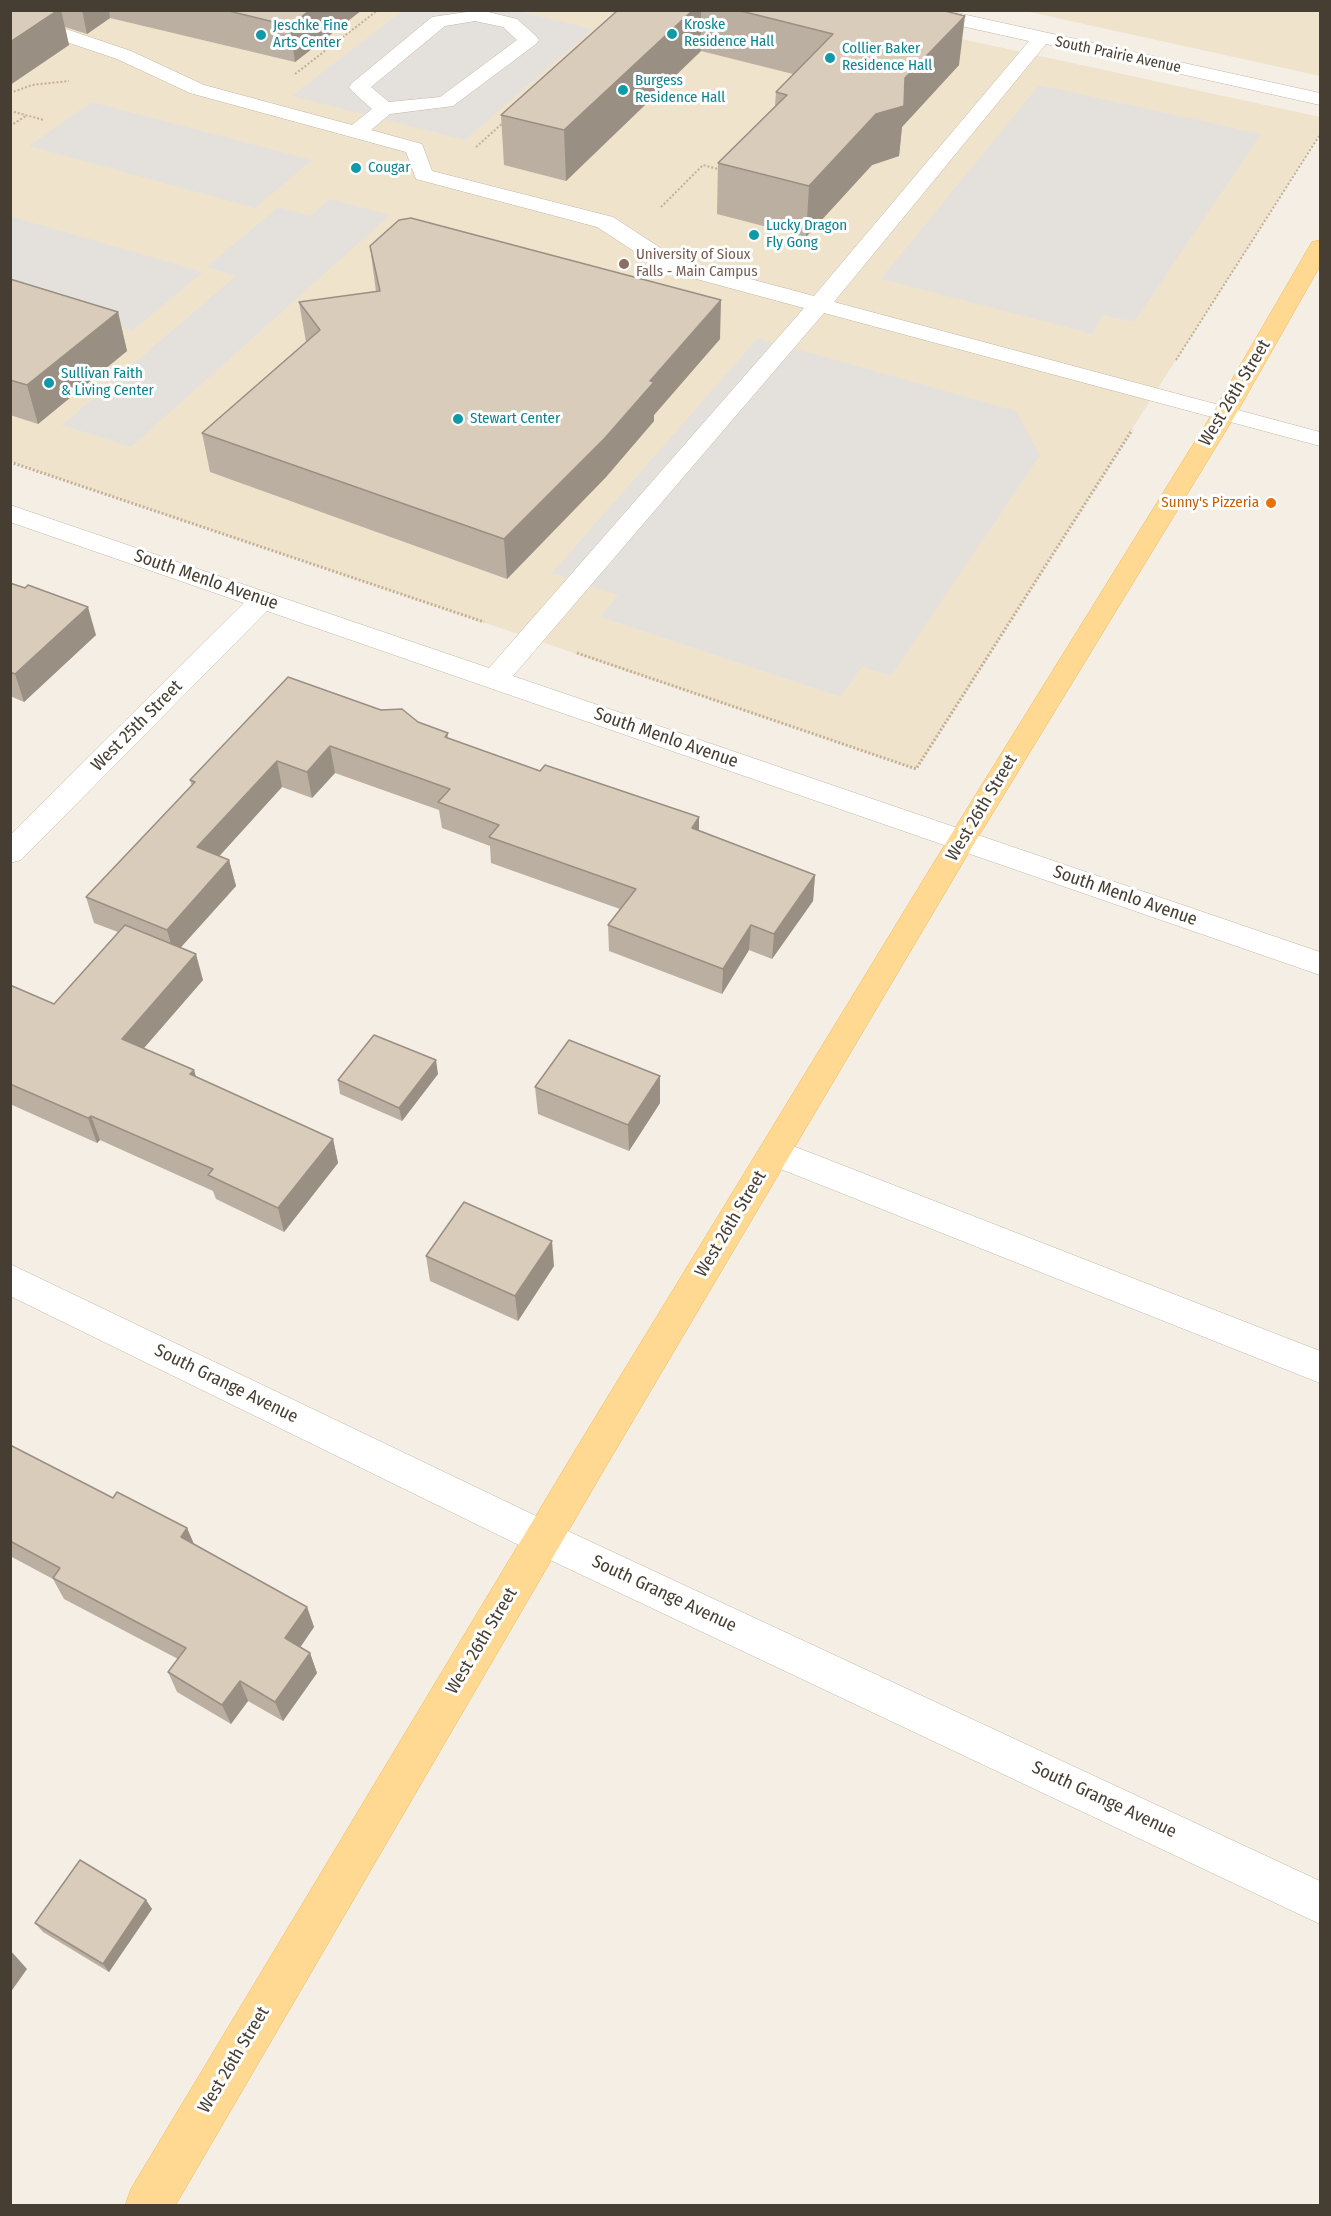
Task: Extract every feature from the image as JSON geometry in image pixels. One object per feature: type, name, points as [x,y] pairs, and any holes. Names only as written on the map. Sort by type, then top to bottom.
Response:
[{"type":"main road","name":"West 26th Street","points":[[148,2205],[543,1538],[962,840],[1224,414],[1320,247]]},
{"type":"street","name":"South Prairie Avenue","points":[[916,10],[1320,99]]},
{"type":"street","points":[[356,132],[384,110],[446,102],[529,40],[510,23],[476,15],[439,21],[359,87],[384,110]]},
{"type":"street","points":[[10,16],[124,55],[197,89],[415,148],[423,175],[605,222],[671,265],[1320,439]]},
{"type":"street","points":[[495,679],[819,305],[1041,38]]},
{"type":"street","name":"South Menlo Avenue","points":[[10,513],[1320,964]]},
{"type":"street","name":"West 25th Street","points":[[10,853],[262,599]]},
{"type":"street","points":[[775,1152],[1320,1368]]},
{"type":"street","name":"South Grange Avenue","points":[[10,1279],[543,1538],[1320,1903]]},
{"type":"path","points":[[295,75],[378,10]]},
{"type":"path","points":[[10,111],[44,120]]},
{"type":"path","points":[[10,126],[26,116]]},
{"type":"path","points":[[471,151],[504,121]]},
{"type":"path","points":[[10,462],[916,769],[1320,134]]},
{"type":"path","points":[[657,211],[703,165],[723,170]]},
{"type":"shaded area","name":"University of Sioux Falls - Main Campus","points":[[11,11],[833,11],[1320,117],[1320,133],[916,769],[11,462]]},
{"type":"shaded area","points":[[402,11],[517,11],[593,29],[465,140],[292,96]]},
{"type":"shaded area","points":[[1025,11],[1320,11],[1320,76]]},
{"type":"shaded area","points":[[1039,85],[1261,134],[1134,322],[1102,315],[1093,334],[881,279]]},
{"type":"shaded area","points":[[92,102],[312,160],[255,208],[29,146]]},
{"type":"shaded area","points":[[330,199],[390,215],[131,447],[62,425],[236,276],[207,267],[278,207],[310,216]]},
{"type":"shaded area","points":[[10,216],[203,272],[132,331],[11,294]]},
{"type":"shaded area","points":[[758,338],[1016,411],[1040,455],[891,676],[862,667],[840,697],[600,617],[618,595],[552,573]]},
{"type":"building","points":[[10,10],[58,10],[10,42]]},
{"type":"building","points":[[225,10],[310,10],[290,26]]},
{"type":"building","points":[[618,10],[693,10],[564,130],[501,115]]},
{"type":"building","points":[[737,10],[941,10],[965,16],[905,78],[904,106],[876,114],[809,186],[718,163],[787,95],[776,92],[833,34]]},
{"type":"building","name":"Stewart Center","points":[[411,218],[721,300],[650,381],[654,382],[605,438],[504,539],[202,433],[320,330],[299,302],[380,291],[370,246],[399,220]]},
{"type":"building","points":[[10,279],[118,312],[27,385],[10,380]]},
{"type":"building","points":[[10,583],[25,588],[28,585],[88,607],[15,674],[10,672]]},
{"type":"building","points":[[288,677],[381,710],[402,709],[418,722],[448,733],[445,737],[540,771],[545,765],[699,817],[692,828],[815,875],[774,934],[751,925],[723,969],[608,925],[636,889],[489,837],[499,825],[438,802],[450,789],[330,746],[307,772],[277,761],[197,847],[229,860],[167,930],[86,897],[195,782],[190,780]]},
{"type":"building","points":[[125,925],[196,954],[122,1039],[194,1070],[190,1074],[333,1139],[278,1208],[208,1175],[213,1169],[10,1084],[10,985],[54,1004]]},
{"type":"building","points":[[374,1035],[436,1060],[399,1108],[338,1080]]},
{"type":"building","points":[[569,1040],[660,1076],[628,1125],[535,1087]]},
{"type":"building","points":[[464,1202],[552,1241],[515,1296],[426,1256]]},
{"type":"building","points":[[12,1446],[113,1498],[117,1492],[187,1528],[181,1537],[307,1607],[285,1638],[310,1653],[275,1702],[240,1681],[222,1705],[168,1672],[186,1648],[53,1578],[60,1568],[10,1541],[10,1448]]},
{"type":"building","points":[[80,1860],[146,1900],[103,1964],[35,1923]]},
{"type":"place","name":"Kroske Residence Hall","points":[[672,34]]},
{"type":"place","name":"Jeschke Fine Arts Center","points":[[261,35]]},
{"type":"place","name":"Collier Baker Residence Hall","points":[[830,58]]},
{"type":"place","name":"Burgess Residence Hall","points":[[623,90]]},
{"type":"place","name":"Cougar","points":[[356,168]]},
{"type":"place","name":"Lucky Dragon Fly Gong","points":[[754,235]]},
{"type":"place","name":"University of Sioux Falls - Main Campus","points":[[624,264]]},
{"type":"place","name":"Sullivan Faith & Living Center","points":[[49,383]]},
{"type":"place","name":"Stewart Center","points":[[458,419]]},
{"type":"place","name":"Sunny's Pizzeria","points":[[1271,503]]}]
